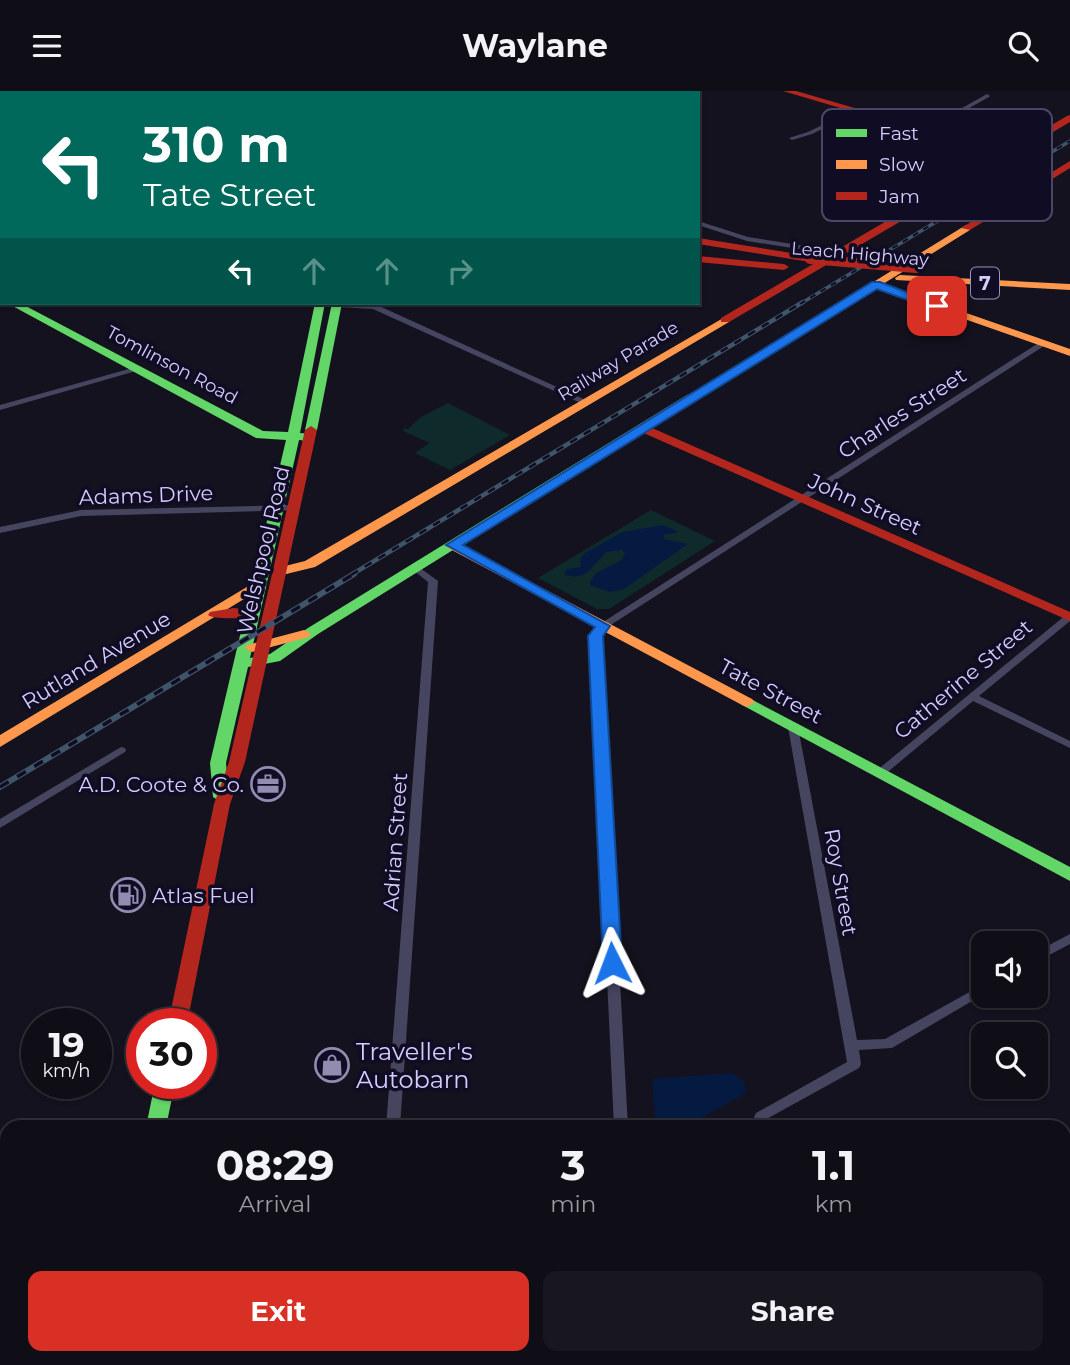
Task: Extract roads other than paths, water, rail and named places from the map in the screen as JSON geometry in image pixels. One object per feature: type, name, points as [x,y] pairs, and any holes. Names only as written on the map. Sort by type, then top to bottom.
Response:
[{"type":"main road","points":[[787,91],[849,109]]},
{"type":"main road","name":"Railway Parade","points":[[1052,129],[1070,118]]},
{"type":"main road","name":"Railway Parade","points":[[278,572],[303,567],[892,221]]},
{"type":"main road","points":[[240,659],[257,662],[275,658],[313,631],[928,252],[962,221]]},
{"type":"main road","points":[[700,241],[803,263]]},
{"type":"main road","name":"7","points":[[700,255],[803,263]]},
{"type":"main road","name":"Leach Highway","points":[[700,255],[772,266],[803,263],[1070,288]]},
{"type":"main road","points":[[909,272],[934,269],[1070,277]]},
{"type":"main road","points":[[934,269],[1053,279]]},
{"type":"main road","name":"7","points":[[909,272],[1053,279],[1070,277]]},
{"type":"main road","points":[[876,285],[1070,353]]},
{"type":"main road","name":"Tomlinson Road","points":[[16,305],[260,435],[311,433]]},
{"type":"main road","name":"Welshpool Road","points":[[180,1008],[222,804],[237,762],[257,662],[311,433],[328,305]]},
{"type":"main road","name":"Welshpool Road","points":[[222,804],[218,763],[240,659],[328,305]]},
{"type":"main road","name":"John Street","points":[[643,428],[1070,616]]},
{"type":"main road","name":"Tate Street","points":[[453,545],[1070,875]]},
{"type":"main road","name":"Railway Parade","points":[[283,554],[308,558],[330,551]]},
{"type":"main road","name":"Rutland Avenue","points":[[0,741],[212,615],[257,585]]},
{"type":"main road","name":"Rutland Avenue","points":[[212,615],[234,611],[250,614]]},
{"type":"main road","points":[[240,659],[262,643],[313,631]]},
{"type":"main road","points":[[157,1120],[162,1099]]},
{"type":"street","points":[[964,109],[987,96]]},
{"type":"street","points":[[792,138],[822,128]]},
{"type":"street","points":[[700,224],[747,239],[836,253]]},
{"type":"street","points":[[343,305],[374,307],[586,402]]},
{"type":"street","name":"Charles Street","points":[[603,626],[1042,344]]},
{"type":"street","points":[[0,408],[138,369]]},
{"type":"street","name":"Adams Drive","points":[[0,530],[81,513],[295,509]]},
{"type":"street","name":"Adrian Street","points":[[394,1120],[433,581],[416,568]]},
{"type":"street","name":"Catherine Street","points":[[880,773],[1070,616]]},
{"type":"street","points":[[603,626],[596,636],[621,1120]]},
{"type":"street","points":[[972,697],[1070,745]]},
{"type":"street","name":"Roy Street","points":[[793,727],[852,1045]]},
{"type":"street","points":[[0,824],[121,750]]},
{"type":"street","points":[[1048,951],[1070,938]]},
{"type":"street","points":[[761,1117],[855,1064],[852,1045],[887,1044],[971,996]]},
{"type":"water","points":[[663,525],[678,532],[664,535],[664,539],[688,544],[624,589],[610,592],[590,585],[596,573],[622,560],[625,553],[622,550],[606,552],[583,574],[564,574],[567,569],[581,567],[580,558],[585,553],[623,532]]},
{"type":"water","points":[[731,1073],[744,1081],[746,1093],[698,1120],[655,1120],[652,1079]]},
{"type":"railway","points":[[1052,152],[1070,141]]},
{"type":"railway","points":[[800,304],[937,221]]},
{"type":"railway","points":[[351,575],[803,302]]},
{"type":"railway","points":[[0,787],[354,574]]},
{"type":"place","name":"A.D. Coote & Co.","points":[[268,784]]},
{"type":"place","name":"Atlas Fuel","points":[[128,895]]},
{"type":"place","name":"Traveller's Autobarn","points":[[332,1065]]}]
